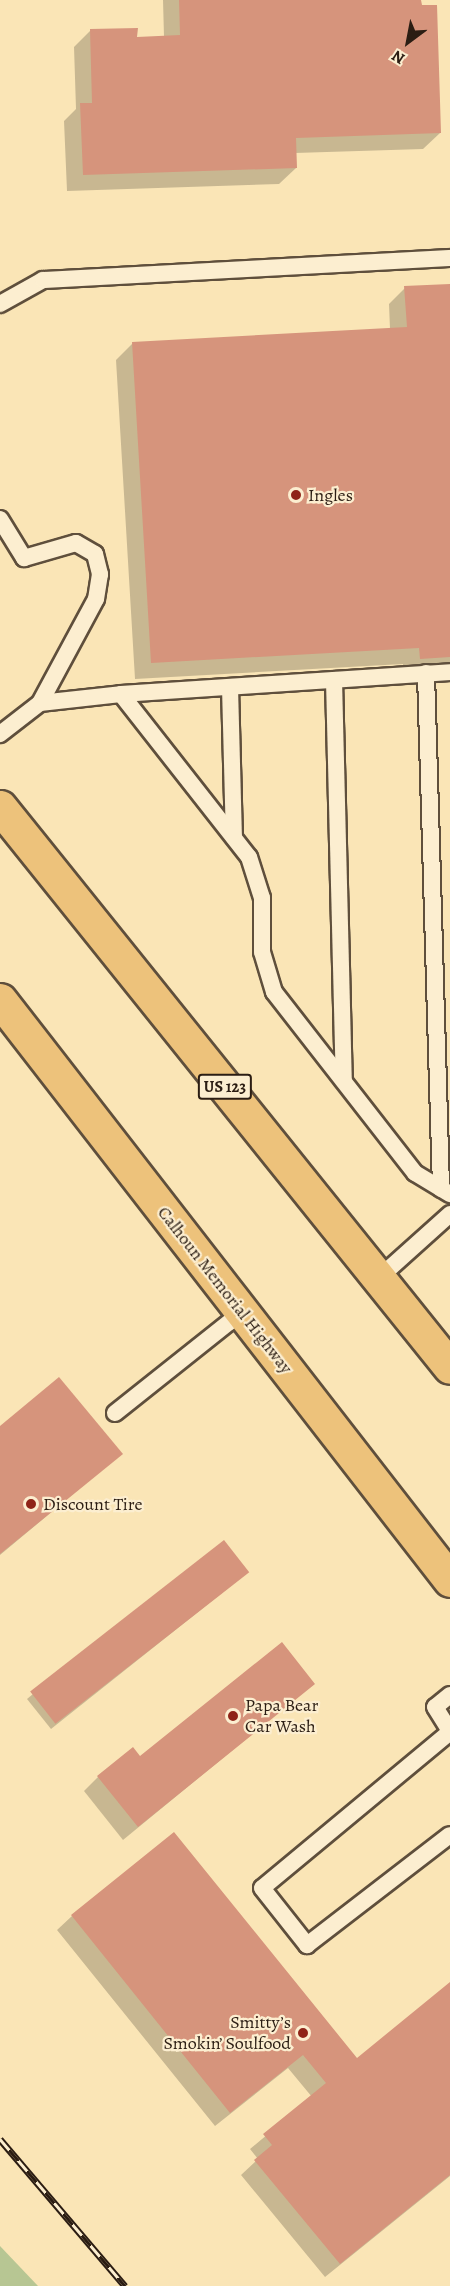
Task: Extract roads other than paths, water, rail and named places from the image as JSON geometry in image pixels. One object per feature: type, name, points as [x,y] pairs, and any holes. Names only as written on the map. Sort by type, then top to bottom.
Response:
[{"type":"highway","name":"US 123","points":[[0,807],[381,1276],[450,1367]]},
{"type":"highway","name":"Calhoun Memorial Highway","points":[[0,1000],[450,1580]]},
{"type":"lane","points":[[0,304],[43,280],[450,258]]},
{"type":"lane","points":[[0,519],[24,558],[76,543],[95,554],[100,574],[96,599],[40,703],[0,734]]},
{"type":"lane","points":[[40,703],[121,694],[450,672]]},
{"type":"lane","points":[[426,673],[445,1192]]},
{"type":"lane","points":[[334,680],[344,1081]]},
{"type":"lane","points":[[230,687],[234,837]]},
{"type":"lane","points":[[121,694],[249,857],[262,898],[262,952],[274,992],[415,1173],[445,1192]]},
{"type":"lane","points":[[381,1276],[450,1215]]},
{"type":"lane","points":[[115,1413],[242,1312]]},
{"type":"lane","points":[[450,1695],[435,1707],[450,1732],[262,1888],[307,1945],[450,1835]]},
{"type":"railway","points":[[0,2139],[125,2286]]},
{"type":"place","name":"Ingles","points":[[296,495]]},
{"type":"place","name":"Discount Tire","points":[[31,1504]]},
{"type":"place","name":"Papa Bear Car Wash","points":[[233,1716]]},
{"type":"place","name":"Smitty’s Smokin’ Soulfood","points":[[303,2033]]}]
